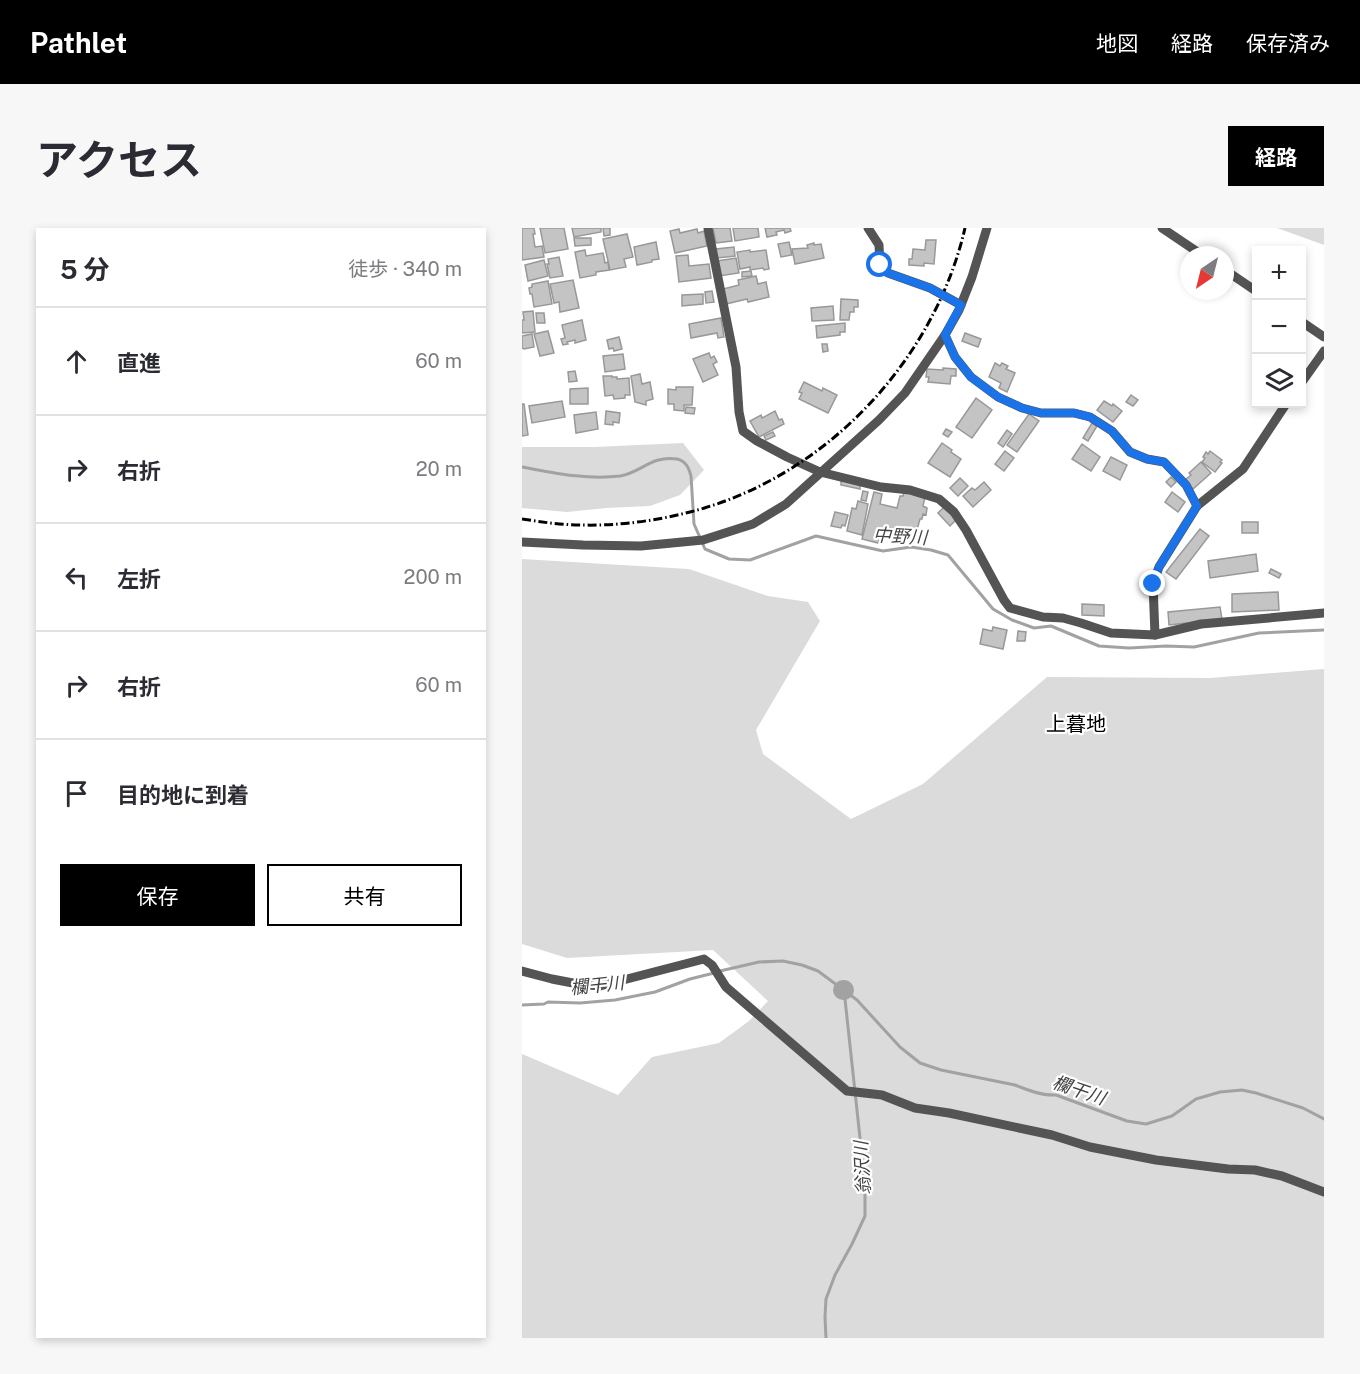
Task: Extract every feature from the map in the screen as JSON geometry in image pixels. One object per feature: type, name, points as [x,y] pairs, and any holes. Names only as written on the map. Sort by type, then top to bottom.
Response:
[{"type":"street","points":[[708,228],[736,367],[743,431],[787,457],[820,472],[910,490],[939,499],[954,512],[966,530],[1010,608],[1043,617],[1081,622],[1111,633],[1155,635],[1201,624],[1324,614]]},
{"type":"street","points":[[867,228],[879,244],[880,265],[888,273],[930,288],[961,305]]},
{"type":"street","points":[[522,542],[641,546],[703,540],[753,524],[786,504],[879,420],[905,393],[945,335],[961,305],[987,228]]},
{"type":"street","points":[[1162,228],[1189,246]]},
{"type":"street","points":[[1234,276],[1252,288]]},
{"type":"street","points":[[1306,325],[1324,337]]},
{"type":"street","points":[[945,335],[955,357],[971,377],[998,397],[1022,408],[1041,413],[1074,413],[1090,417],[1112,431],[1130,452],[1147,459],[1164,462],[1186,485],[1197,506]]},
{"type":"street","points":[[1306,376],[1324,351]]},
{"type":"street","points":[[1155,635],[1153,584],[1159,567],[1197,506],[1243,469],[1283,408]]},
{"type":"street","points":[[522,971],[569,983],[600,986],[704,959],[712,965],[726,987],[847,1091],[882,1095],[915,1108],[1052,1135],[1090,1147],[1156,1160],[1255,1170],[1281,1176],[1324,1192]]},
{"type":"shaded area","points":[[1277,228],[1324,228],[1324,245]]},
{"type":"shaded area","points":[[683,443],[704,470],[680,495],[650,506],[567,512],[522,508],[522,447]]},
{"type":"shaded area","points":[[522,559],[689,569],[768,596],[808,602],[820,621],[756,730],[763,754],[851,819],[923,784],[1047,677],[1210,678],[1324,669],[1324,1338],[522,1338],[522,1054],[618,1095],[652,1057],[719,1043],[749,1021],[768,1001],[713,950],[567,958],[522,944]]},
{"type":"building","points":[[522,228],[534,228],[535,247],[542,246],[544,257],[522,260]]},
{"type":"building","points":[[540,228],[564,228],[568,249],[545,253]]},
{"type":"building","points":[[572,228],[601,228],[601,232],[574,237]]},
{"type":"building","points":[[603,228],[610,228],[610,235],[604,236]]},
{"type":"building","points":[[713,228],[730,228],[732,241],[716,243]]},
{"type":"building","points":[[733,228],[758,228],[759,237],[735,241]]},
{"type":"building","points":[[765,228],[790,228],[791,231],[776,232],[777,235],[767,237]]},
{"type":"building","points":[[679,229],[680,233],[697,229],[698,233],[704,231],[707,246],[675,253],[670,231]]},
{"type":"building","points":[[627,234],[633,257],[624,259],[626,267],[610,270],[603,239]]},
{"type":"building","points":[[574,238],[591,238],[591,245],[575,246]]},
{"type":"building","points":[[926,240],[936,240],[934,264],[909,265],[913,249],[925,250]]},
{"type":"building","points":[[656,242],[659,259],[637,265],[634,247]]},
{"type":"building","points":[[789,242],[792,255],[781,257],[778,244]]},
{"type":"building","points":[[814,243],[814,245],[821,244],[824,258],[795,264],[792,249],[808,248],[807,245]]},
{"type":"building","points":[[734,247],[735,256],[717,258],[716,249]]},
{"type":"building","points":[[585,250],[586,256],[603,253],[609,270],[580,278],[575,252]]},
{"type":"building","points":[[750,250],[750,252],[766,250],[769,269],[750,270],[750,267],[740,269],[737,252]]},
{"type":"building","points":[[688,255],[689,266],[709,264],[711,278],[679,282],[676,256]]},
{"type":"building","points":[[559,257],[563,276],[550,278],[548,259]]},
{"type":"building","points":[[736,258],[739,273],[719,276],[717,261]]},
{"type":"building","points":[[544,260],[548,276],[528,281],[525,265]]},
{"type":"building","points":[[751,271],[752,276],[742,277],[742,272]]},
{"type":"building","points":[[756,276],[758,284],[766,282],[769,297],[726,304],[723,289],[739,285],[738,280]]},
{"type":"building","points":[[573,280],[579,308],[560,312],[559,302],[554,303],[550,284]]},
{"type":"building","points":[[548,281],[552,304],[534,307],[529,288],[532,284]]},
{"type":"building","points":[[712,291],[714,302],[706,303],[705,292]]},
{"type":"building","points":[[703,294],[703,304],[682,306],[682,295]]},
{"type":"building","points":[[841,299],[858,300],[858,307],[854,307],[854,312],[850,312],[849,320],[840,320]]},
{"type":"building","points":[[833,306],[834,320],[812,321],[811,308]]},
{"type":"building","points":[[533,311],[535,332],[522,333],[523,312]]},
{"type":"building","points":[[536,313],[544,313],[545,323],[537,323]]},
{"type":"building","points":[[721,318],[724,337],[718,338],[717,333],[691,338],[689,324]]},
{"type":"building","points":[[582,320],[586,340],[575,343],[575,340],[563,345],[561,339],[565,338],[562,325]]},
{"type":"building","points":[[845,323],[845,332],[840,332],[840,335],[817,338],[816,326]]},
{"type":"building","points":[[548,331],[554,353],[540,356],[534,334]]},
{"type":"building","points":[[965,333],[981,339],[978,347],[962,341]]},
{"type":"building","points":[[532,334],[534,347],[522,348],[522,336]]},
{"type":"building","points":[[619,337],[622,349],[614,351],[613,348],[609,349],[607,340]]},
{"type":"building","points":[[822,344],[827,344],[828,351],[823,352]]},
{"type":"building","points":[[709,353],[711,358],[714,356],[717,362],[713,364],[718,375],[703,382],[693,359]]},
{"type":"building","points":[[623,354],[625,369],[605,372],[603,356]]},
{"type":"building","points":[[995,363],[1008,366],[1006,369],[1015,373],[1007,392],[999,388],[1001,383],[989,377]]},
{"type":"building","points":[[943,368],[956,369],[956,376],[951,376],[950,384],[928,382],[927,369],[943,370]]},
{"type":"building","points":[[575,371],[577,381],[569,382],[568,372]]},
{"type":"building","points":[[640,374],[642,384],[650,382],[653,399],[646,401],[646,405],[635,402],[631,376]]},
{"type":"building","points":[[603,376],[617,377],[617,379],[629,378],[630,395],[614,399],[613,395],[605,396]]},
{"type":"building","points":[[804,382],[837,395],[828,413],[799,399],[802,393],[799,392]]},
{"type":"building","points":[[676,387],[693,387],[692,405],[684,405],[684,411],[674,410],[674,404],[668,404],[668,389],[676,390]]},
{"type":"building","points":[[588,388],[588,404],[570,404],[570,389]]},
{"type":"building","points":[[1131,395],[1138,400],[1133,406],[1126,402]]},
{"type":"building","points":[[976,398],[992,410],[972,438],[956,427]]},
{"type":"building","points":[[562,401],[565,417],[532,423],[529,406]]},
{"type":"building","points":[[1104,401],[1122,411],[1113,422],[1097,410]]},
{"type":"building","points":[[522,404],[524,404],[528,435],[522,436]]},
{"type":"building","points":[[686,407],[695,408],[694,414],[685,413]]},
{"type":"building","points":[[606,411],[620,413],[619,423],[605,424]]},
{"type":"building","points":[[775,411],[779,420],[782,419],[784,424],[759,437],[750,421]]},
{"type":"building","points":[[596,412],[598,429],[576,433],[574,415]]},
{"type":"building","points":[[1029,414],[1039,421],[1017,452],[1007,445]]},
{"type":"building","points":[[1092,423],[1097,426],[1088,441],[1083,438]]},
{"type":"building","points":[[946,429],[952,432],[948,437],[943,434]]},
{"type":"building","points":[[1007,430],[1012,434],[1003,447],[998,443]]},
{"type":"building","points":[[773,432],[775,436],[766,440],[764,436]]},
{"type":"building","points":[[942,443],[961,459],[950,477],[928,463]]},
{"type":"building","points":[[1082,444],[1100,457],[1091,471],[1072,459]]},
{"type":"building","points":[[1005,451],[1014,458],[1004,471],[995,464]]},
{"type":"building","points":[[1210,451],[1222,460],[1215,472],[1202,462],[1206,452],[1208,454]]},
{"type":"building","points":[[1111,457],[1127,465],[1120,480],[1103,471]]},
{"type":"building","points":[[1201,462],[1211,473],[1193,489],[1185,480]]},
{"type":"building","points":[[1171,477],[1176,482],[1171,487],[1166,482]]},
{"type":"building","points":[[960,478],[968,486],[958,496],[950,488]]},
{"type":"building","points":[[841,480],[860,484],[860,489],[841,485]]},
{"type":"building","points":[[984,482],[991,490],[973,507],[963,496]]},
{"type":"building","points":[[863,491],[868,492],[866,501],[861,500]]},
{"type":"building","points":[[874,492],[882,494],[880,504],[897,508],[900,496],[903,496],[904,492],[925,497],[923,506],[927,508],[926,515],[923,514],[920,519],[917,530],[910,529],[907,540],[902,542],[880,537],[878,543],[862,539]]},
{"type":"building","points":[[1172,492],[1185,502],[1178,512],[1165,502]]},
{"type":"building","points":[[858,501],[868,504],[862,535],[847,531],[852,508],[856,509]]},
{"type":"building","points":[[944,507],[956,520],[950,526],[938,513]]},
{"type":"building","points":[[835,512],[848,515],[845,526],[842,525],[841,528],[831,526]]},
{"type":"building","points":[[1242,522],[1258,522],[1258,533],[1242,533]]},
{"type":"building","points":[[1200,529],[1209,536],[1176,579],[1166,572]]},
{"type":"building","points":[[1256,554],[1258,571],[1210,578],[1208,561]]},
{"type":"building","points":[[1271,569],[1281,574],[1279,578],[1269,573]]},
{"type":"building","points":[[1278,592],[1279,610],[1232,612],[1232,594]]},
{"type":"building","points":[[1082,604],[1104,605],[1104,616],[1082,615]]},
{"type":"building","points":[[1220,607],[1222,619],[1169,625],[1168,612]]},
{"type":"building","points":[[993,627],[1007,630],[1003,649],[980,644],[983,629],[992,631]]},
{"type":"building","points":[[1018,631],[1026,632],[1025,641],[1017,641]]},
{"type":"waterway","name":"中野川","points":[[522,467],[571,475],[607,477],[634,472],[660,460],[677,459],[685,463],[691,476],[694,524],[705,549],[729,559],[750,560],[816,536],[883,551],[911,547],[931,550],[948,555],[993,609],[1012,620],[1034,628],[1051,626],[1099,646],[1194,647],[1259,633],[1324,630]]},
{"type":"waterway","name":"欄干川","points":[[720,971],[759,962],[783,961],[802,965],[818,971],[857,1000],[900,1047],[920,1063],[941,1070],[1015,1085],[1040,1094],[1056,1095],[1127,1121],[1146,1124],[1172,1116],[1196,1099],[1220,1092],[1242,1090],[1303,1108],[1324,1119]]},
{"type":"waterway","name":"欄干川","points":[[522,1005],[615,1000],[655,992],[714,973]]},
{"type":"waterway","name":"翁沢川","points":[[826,1338],[826,1299],[835,1275],[865,1216],[860,1138],[844,990]]},
{"type":"railway","points":[[522,519],[559,524],[595,525],[663,518],[739,496],[785,472],[828,443],[866,408],[900,368],[928,324],[950,277],[965,228]]},
{"type":"district","name":"上暮地","points":[[1076,724]]},
{"type":"route","points":[[880,265],[888,273],[930,288],[961,305],[945,335],[955,357],[971,377],[998,397],[1022,408],[1041,413],[1074,413],[1090,417],[1112,431],[1130,452],[1147,459],[1164,462],[1186,485],[1197,506],[1159,567],[1153,584]]}]
